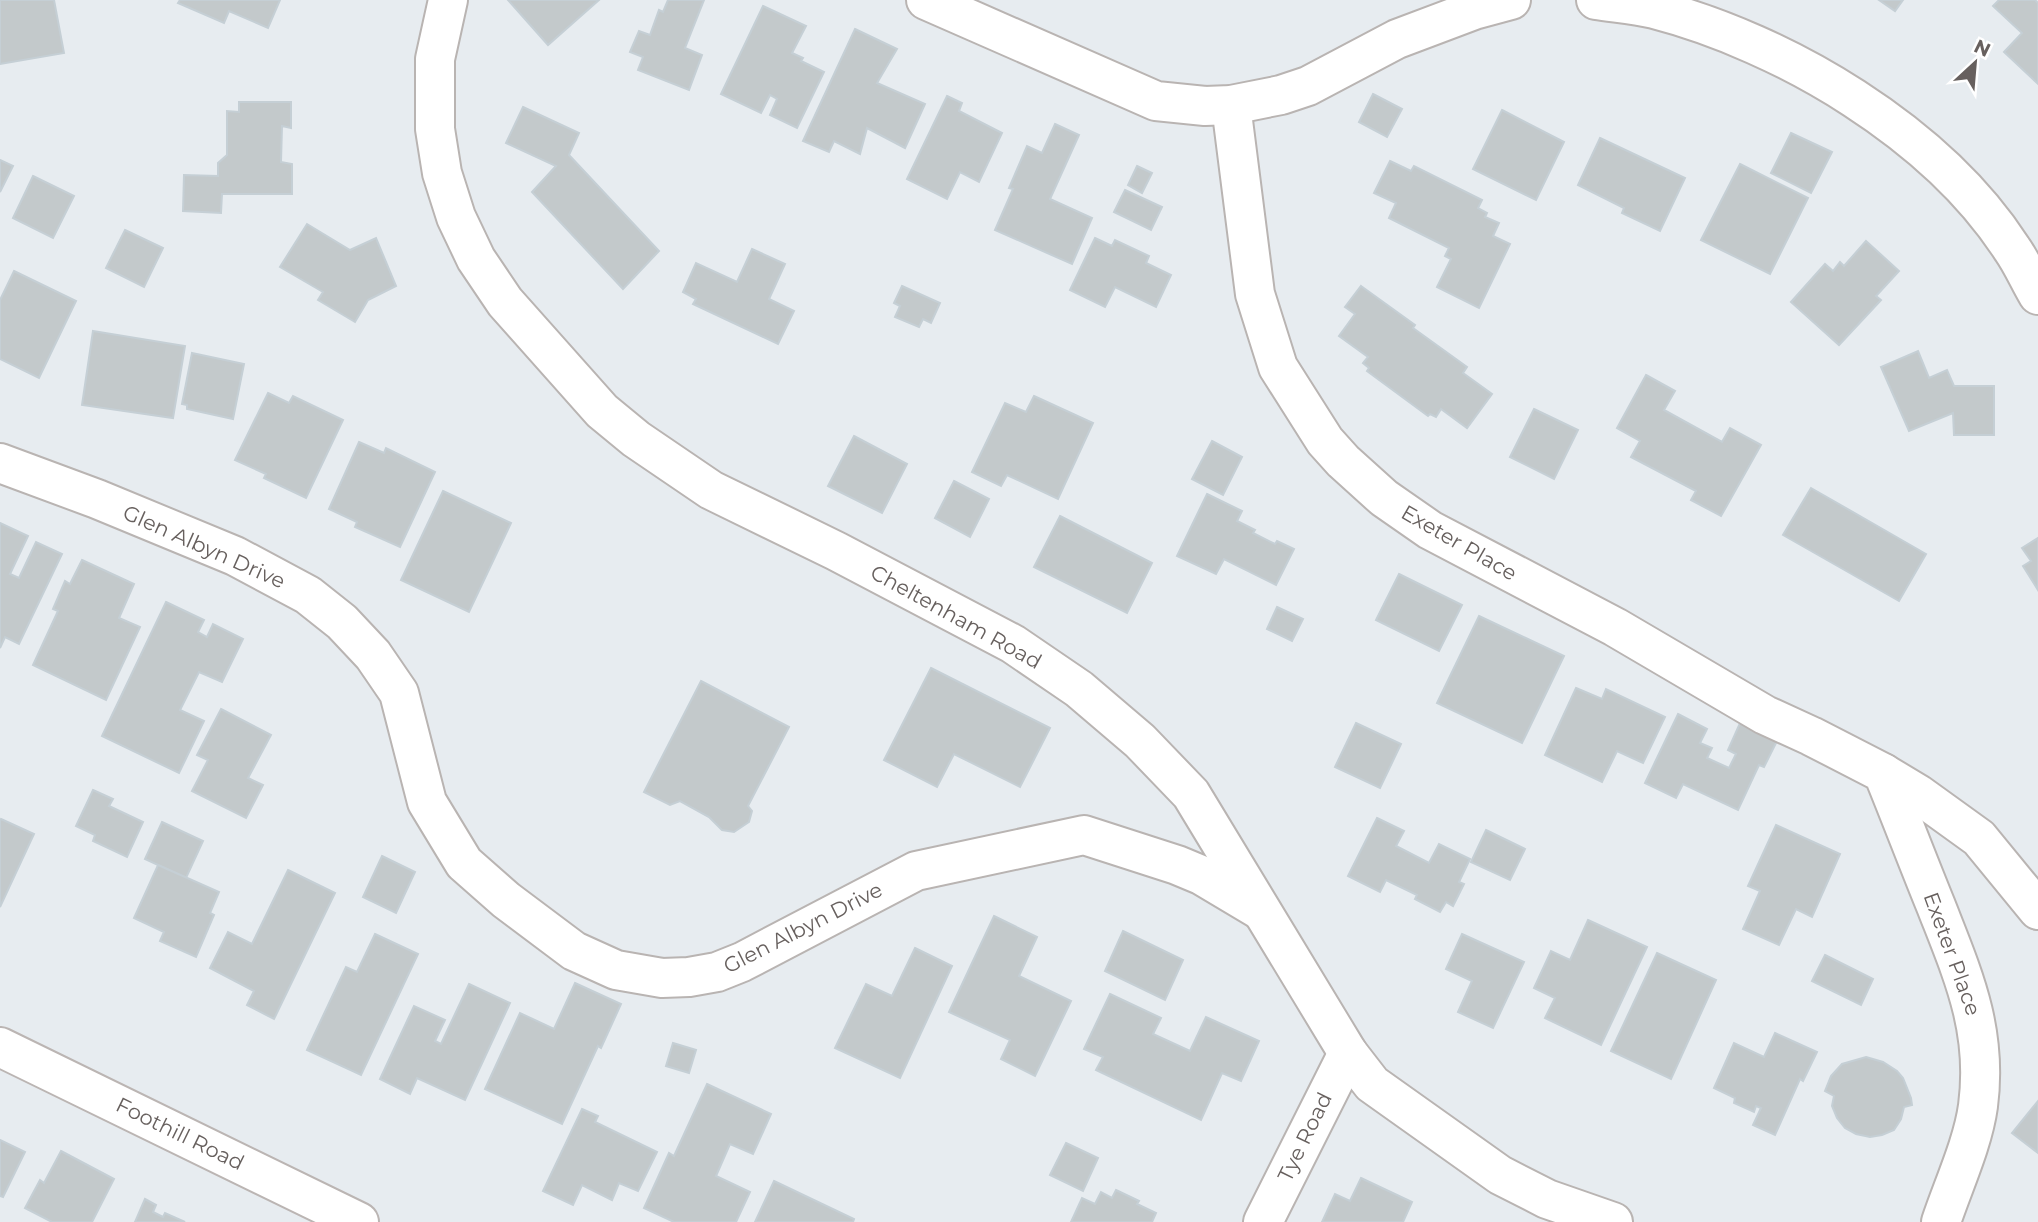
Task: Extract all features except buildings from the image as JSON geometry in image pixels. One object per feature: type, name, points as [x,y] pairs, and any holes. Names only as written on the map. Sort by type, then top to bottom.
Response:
[{"type":"street","name":"Cheltenham Road","points":[[448,0],[435,60],[435,129],[442,173],[456,217],[476,259],[505,302],[601,411],[636,439],[711,490],[836,551],[1013,644],[1079,689],[1140,741],[1191,794],[1348,1053],[1372,1084],[1500,1175],[1547,1199],[1613,1222]]},
{"type":"street","points":[[926,0],[1156,101],[1205,106],[1231,105],[1281,95],[1308,86],[1397,39],[1474,10],[1511,0]]},
{"type":"street","points":[[1596,0],[1651,8],[1717,28],[1798,64],[1851,95],[1916,144],[1966,191],[2012,248],[2038,295]]},
{"type":"street","name":"Exeter Place","points":[[1231,105],[1255,294],[1278,367],[1325,441],[1343,461],[1384,498],[1430,530],[1615,627],[1765,715],[1883,772],[1918,793],[1979,838],[2038,910]]},
{"type":"street","name":"Glen Albyn Drive","points":[[0,463],[97,499],[235,556],[308,595],[342,622],[373,655],[399,693],[428,802],[464,863],[506,900],[574,951],[616,970],[662,978],[717,972],[742,962],[916,871],[1084,835],[1177,864],[1263,912]]},
{"type":"street","name":"Exeter Place","points":[[1883,772],[1966,984],[1979,1033],[1981,1057],[1978,1107],[1941,1222]]},
{"type":"street","name":"Foothill Road","points":[[0,1047],[359,1222]]},
{"type":"street","name":"Tye Road","points":[[1263,1222],[1348,1053]]}]
